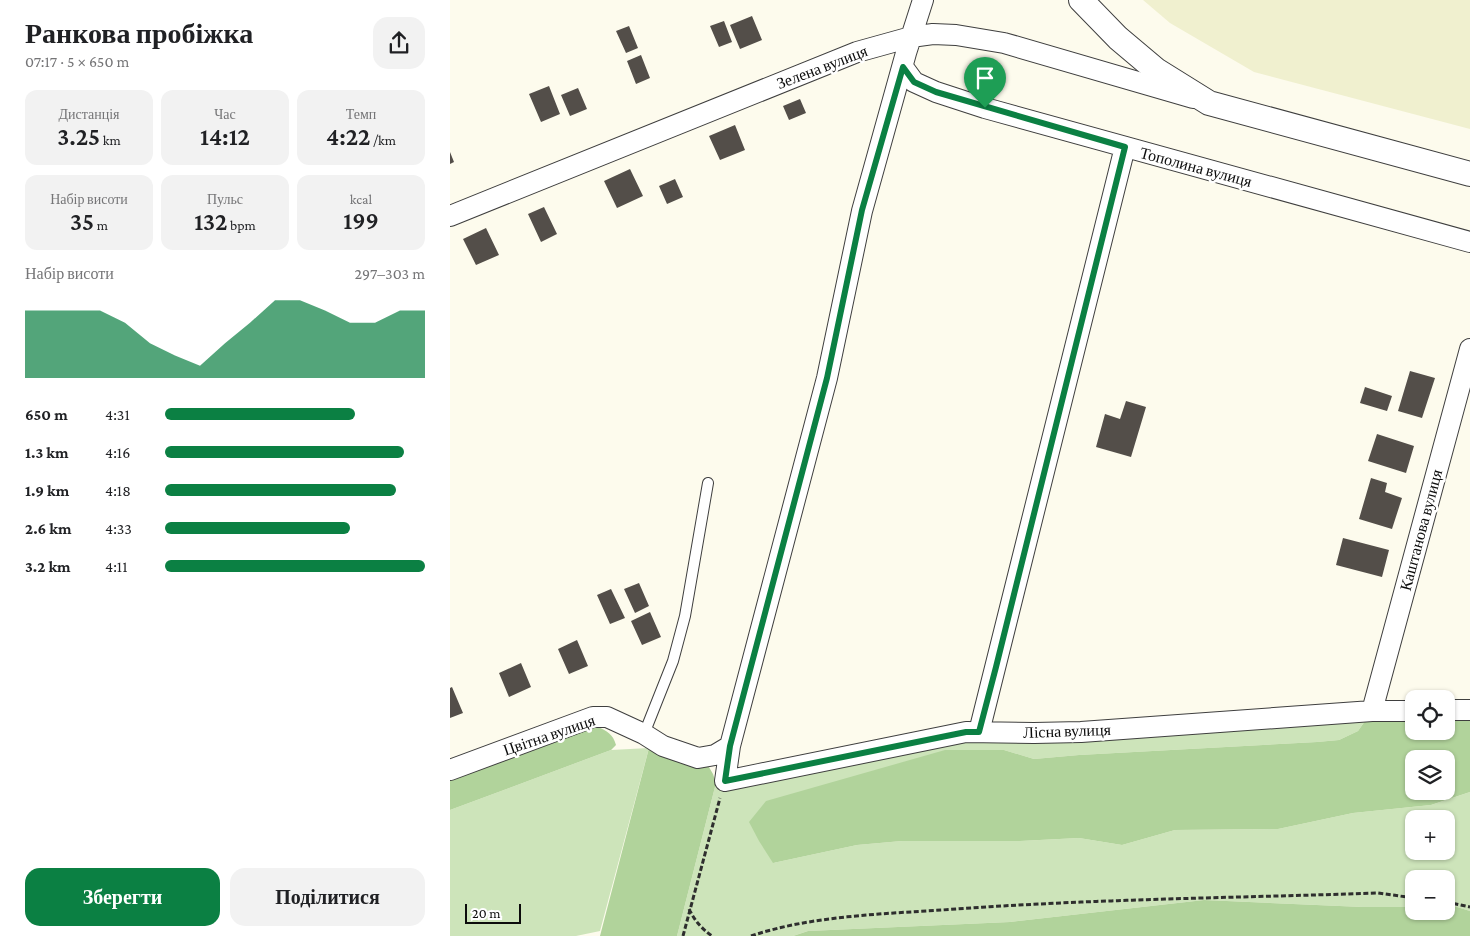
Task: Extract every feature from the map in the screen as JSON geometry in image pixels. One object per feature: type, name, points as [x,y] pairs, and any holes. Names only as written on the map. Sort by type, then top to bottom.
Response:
[{"type":"street","points":[[725,781],[730,746],[827,378],[862,210],[923,0]]},
{"type":"street","points":[[1081,0],[1118,38],[1156,70],[1209,103],[1470,174]]},
{"type":"street","name":"Зелена вулиця","points":[[450,216],[857,52],[911,37],[933,34],[956,35],[1004,43],[1209,103]]},
{"type":"street","name":"Тополина вулиця","points":[[903,67],[914,82],[936,92],[1125,147],[1470,242]]},
{"type":"street","points":[[979,732],[1125,147]]},
{"type":"street","name":"Каштанова вулиця","points":[[1372,712],[1470,349]]},
{"type":"street","points":[[1455,710],[1470,710]]},
{"type":"street","name":"Лісна вулиця","points":[[725,781],[966,732],[1034,734],[1081,732],[1405,711]]},
{"type":"street","name":"Цвітна вулиця","points":[[450,770],[593,718],[607,718],[644,734],[663,746],[698,758],[715,755],[730,746]]},
{"type":"lane","points":[[644,734],[673,661],[685,616],[708,483]]},
{"type":"path","points":[[682,936],[725,781]]},
{"type":"path","points":[[752,936],[766,931],[841,917],[1012,904],[1378,893],[1405,897]]},
{"type":"path","points":[[1455,904],[1470,907]]},
{"type":"path","points":[[689,909],[694,920],[712,936]]},
{"type":"green space","points":[[1143,0],[1470,0],[1470,129],[1254,72],[1170,23]]},
{"type":"green space","points":[[1455,710],[1470,710],[1470,792],[1455,797],[1455,750],[1405,750],[1405,800],[1446,800],[1431,805],[1353,813],[1278,829],[1175,830],[1122,845],[1079,838],[1020,841],[902,841],[857,845],[773,863],[749,822],[766,801],[945,750],[1004,750],[1034,759],[1339,740],[1358,731],[1372,711],[1405,711],[1405,740],[1455,740]]},
{"type":"green space","points":[[1372,711],[1358,731],[1339,740],[1034,759],[1004,750],[773,863],[857,845],[902,841],[1020,841],[1079,838],[1122,845],[1175,830],[1278,829],[1353,813],[1431,805],[1446,800],[1455,800],[1455,797],[1470,792],[1470,911],[1455,906],[1455,870],[1405,870],[1405,907],[1204,900],[1010,922],[808,931],[793,936],[677,936],[716,783],[966,732]]},
{"type":"green space","points":[[596,726],[606,731],[613,738],[616,745],[611,750],[450,810],[450,777]]},
{"type":"green space","points":[[649,748],[600,931],[576,936],[450,936],[450,810],[611,750]]},
{"type":"green space","points":[[649,748],[706,762],[716,783],[677,936],[600,936]]},
{"type":"green space","points":[[1204,900],[1405,907],[1405,920],[1455,920],[1455,906],[1470,911],[1470,936],[793,936],[808,931],[1010,922]]},
{"type":"building","points":[[752,16],[762,40],[740,49],[730,25]]},
{"type":"building","points":[[724,21],[732,42],[719,47],[710,26]]},
{"type":"building","points":[[629,26],[638,48],[626,53],[616,31]]},
{"type":"building","points":[[641,55],[650,78],[636,84],[627,61]]},
{"type":"building","points":[[549,86],[560,114],[541,122],[529,94]]},
{"type":"building","points":[[578,88],[587,109],[570,116],[561,95]]},
{"type":"building","points":[[800,99],[806,113],[789,120],[783,106]]},
{"type":"building","points":[[735,125],[745,150],[720,160],[709,136]]},
{"type":"building","points":[[450,152],[454,162],[450,164]]},
{"type":"building","points":[[630,169],[643,196],[617,208],[604,181]]},
{"type":"building","points":[[675,179],[683,197],[667,204],[659,186]]},
{"type":"building","points":[[544,207],[557,234],[541,242],[528,214]]},
{"type":"building","points":[[486,228],[499,255],[476,265],[463,239]]},
{"type":"building","points":[[1410,371],[1435,378],[1422,418],[1398,411]]},
{"type":"building","points":[[1365,387],[1392,396],[1387,411],[1360,403]]},
{"type":"building","points":[[1126,401],[1146,407],[1131,457],[1096,447],[1105,414],[1120,419]]},
{"type":"building","points":[[1377,434],[1414,446],[1406,473],[1368,461]]},
{"type":"building","points":[[1371,478],[1387,483],[1385,492],[1402,498],[1392,529],[1359,519]]},
{"type":"building","points":[[1343,538],[1389,550],[1382,577],[1336,565]]},
{"type":"building","points":[[639,583],[649,606],[635,613],[624,589]]},
{"type":"building","points":[[611,589],[625,618],[610,624],[597,595]]},
{"type":"building","points":[[650,612],[661,637],[642,645],[631,621]]},
{"type":"building","points":[[577,640],[588,666],[569,674],[558,649]]},
{"type":"building","points":[[521,663],[531,687],[509,697],[499,673]]},
{"type":"building","points":[[452,687],[463,713],[450,718],[450,688]]},
{"type":"route","points":[[903,67],[914,82],[936,92],[985,108],[1125,147],[979,732],[966,732],[725,781],[730,746],[827,378],[862,210],[903,67]]}]
